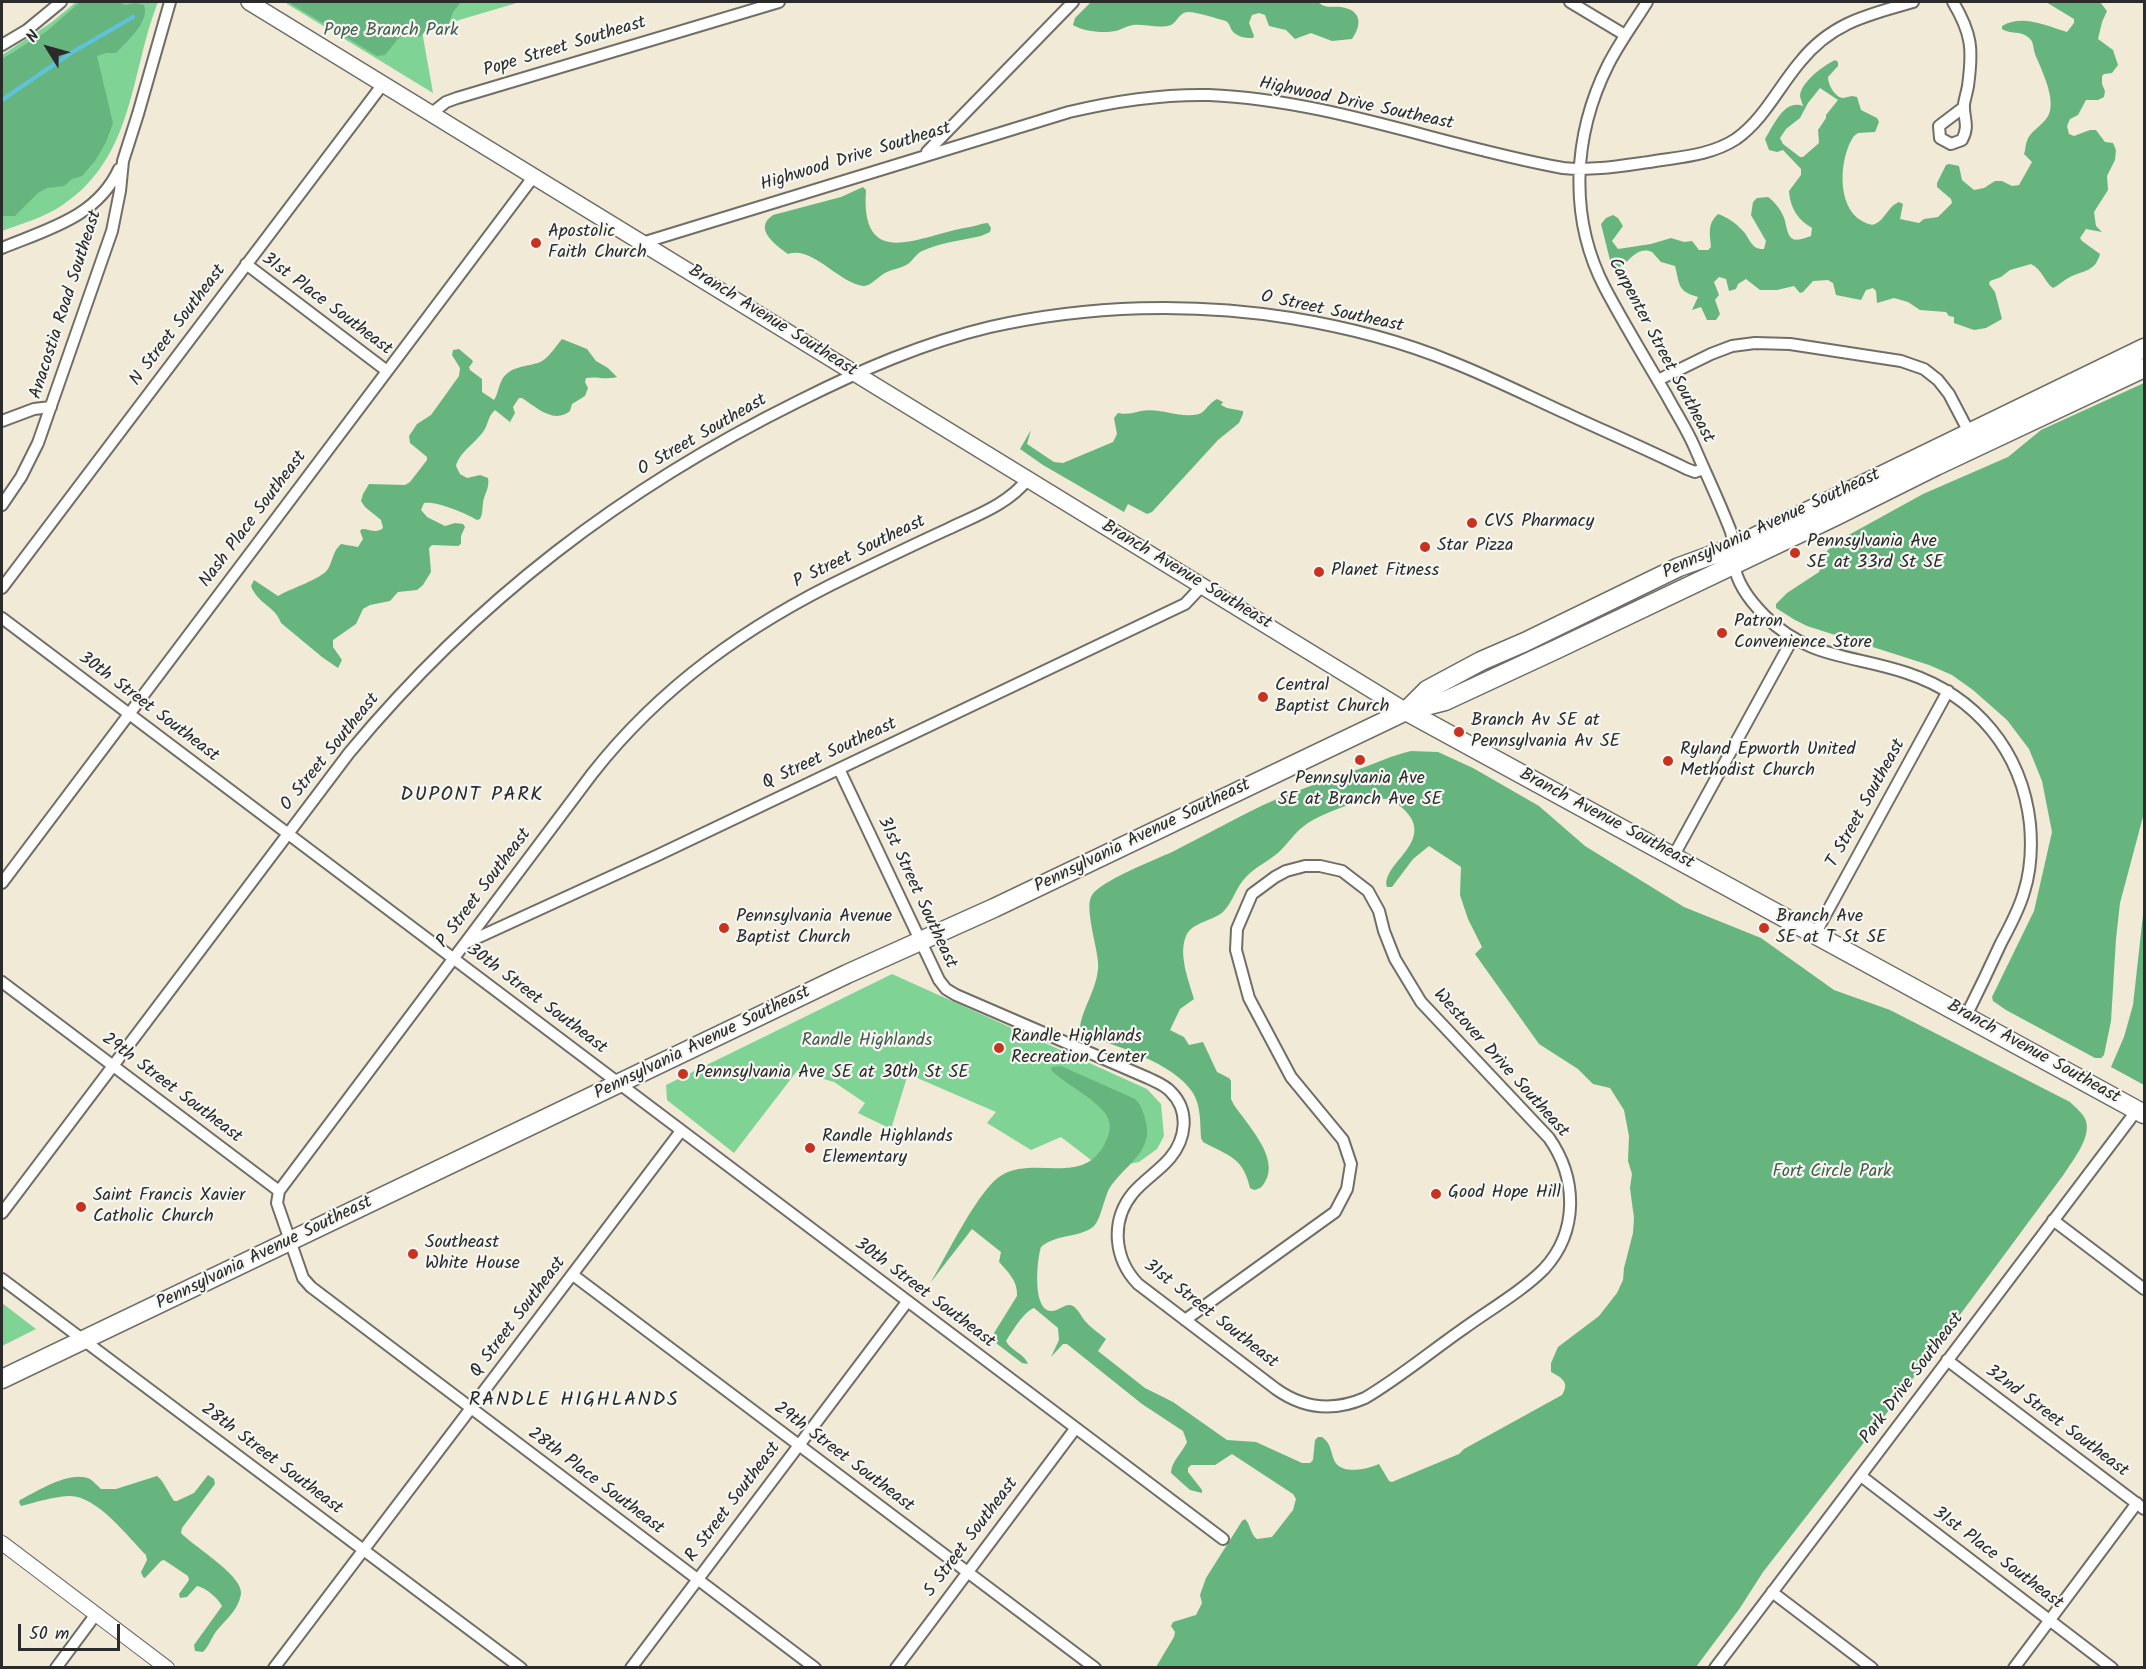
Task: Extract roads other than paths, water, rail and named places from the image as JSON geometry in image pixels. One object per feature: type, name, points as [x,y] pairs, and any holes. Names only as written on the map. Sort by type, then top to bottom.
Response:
[{"type":"highway","name":"Pennsylvania Avenue Southeast","points":[[2,1379],[1406,711],[1427,690],[1481,661],[1679,567],[1734,556],[1973,440],[2145,348]]},
{"type":"highway","name":"Pennsylvania Avenue Southeast","points":[[1973,440],[2145,368]]},
{"type":"highway","name":"Branch Avenue Southeast","points":[[1406,711],[2141,1112]]},
{"type":"main road","name":"Branch Avenue Southeast","points":[[249,2],[1406,711]]},
{"type":"street","points":[[2,45],[36,23],[62,2]]},
{"type":"street","name":"Anacostia Road Southeast","points":[[2,505],[27,466],[51,407],[112,231],[123,161],[170,2]]},
{"type":"street","name":"Pope Street Southeast","points":[[432,113],[446,102],[457,98],[779,2]]},
{"type":"street","points":[[925,155],[1073,2]]},
{"type":"street","points":[[1570,2],[1625,35]]},
{"type":"street","name":"Carpenter Street Southeast","points":[[1647,2],[1606,68],[1592,102],[1582,142],[1579,170],[1581,213],[1593,262],[1605,288],[1688,434],[1732,534],[1740,582],[1755,605],[1774,625],[1793,638],[1825,653],[1904,672],[1948,691],[1984,719],[2006,749],[2024,792],[2030,829],[2031,854],[2024,892],[1966,1016]]},
{"type":"street","name":"Highwood Drive Southeast","points":[[642,243],[925,155],[1094,106],[1146,98],[1205,95],[1261,99],[1302,106],[1530,161],[1579,170],[1694,155],[1723,146],[1737,138],[1757,120],[1799,62],[1829,34],[1857,18],[1913,2]]},
{"type":"street","points":[[1953,2],[1965,22],[1971,45],[1964,107]]},
{"type":"street","name":"N Street Southeast","points":[[2,588],[382,84]]},
{"type":"street","points":[[2,248],[50,229],[92,206],[107,190],[123,161]]},
{"type":"street","name":"Nash Place Southeast","points":[[2,883],[534,176]]},
{"type":"street","name":"31st Place Southeast","points":[[246,264],[387,371]]},
{"type":"street","name":"O Street Southeast","points":[[2,1213],[349,753],[405,689],[465,630],[539,565],[609,512],[667,474],[748,427],[855,373],[907,352],[957,336],[1044,317],[1083,312],[1172,308],[1247,312],[1344,328],[1427,352],[1479,373],[1687,469],[1695,472],[1703,469]]},
{"type":"street","points":[[1658,380],[1711,354],[1732,346],[1755,343],[1790,344],[1901,361],[1924,369],[1938,380],[1949,394],[1973,440]]},
{"type":"street","points":[[2,421],[34,409],[51,407]]},
{"type":"street","name":"P Street Southeast","points":[[279,1191],[605,758],[633,726],[685,678],[783,609],[1002,503],[1028,479]]},
{"type":"street","name":"Q Street Southeast","points":[[465,944],[1185,604],[1202,586]]},
{"type":"street","name":"30th Street Southeast","points":[[2,618],[1223,1539]]},
{"type":"street","points":[[1673,856],[1793,638]]},
{"type":"street","name":"T Street Southeast","points":[[1815,934],[1948,691]]},
{"type":"street","name":"31st Street Southeast","points":[[839,769],[939,980],[946,989],[1148,1078],[1167,1088],[1178,1100],[1184,1120],[1184,1130],[1169,1159],[1127,1201],[1119,1221],[1118,1242],[1121,1260],[1134,1280],[1285,1395],[1304,1404],[1318,1407]]},
{"type":"street","name":"Westover Drive Southeast","points":[[1185,1320],[1335,1212],[1347,1189],[1351,1164],[1343,1140],[1291,1077],[1249,998],[1236,950],[1237,929],[1252,894],[1275,877],[1305,866],[1320,866],[1342,871],[1368,891],[1379,911],[1395,959],[1421,1002],[1554,1146],[1566,1171],[1571,1208],[1561,1245],[1549,1263],[1533,1279],[1365,1398],[1345,1406],[1318,1407]]},
{"type":"street","name":"29th Street Southeast","points":[[2,982],[279,1191]]},
{"type":"street","name":"Park Drive Southeast","points":[[1715,1668],[2053,1220],[2141,1112]]},
{"type":"street","name":"Q Street Southeast","points":[[274,1668],[681,1131]]},
{"type":"street","points":[[279,1191],[277,1203],[290,1241]]},
{"type":"street","points":[[2053,1220],[2145,1289]]},
{"type":"street","name":"28th Place Southeast","points":[[290,1241],[303,1278],[311,1287],[815,1668]]},
{"type":"street","name":"29th Street Southeast","points":[[573,1275],[1095,1668]]},
{"type":"street","name":"28th Street Southeast","points":[[2,1279],[521,1668]]},
{"type":"street","name":"R Street Southeast","points":[[631,1668],[907,1302]]},
{"type":"street","name":"32nd Street Southeast","points":[[1947,1360],[2141,1506]]},
{"type":"street","name":"S Street Southeast","points":[[896,1668],[1076,1429]]},
{"type":"street","name":"31st Place Southeast","points":[[1861,1476],[2112,1668]]},
{"type":"street","points":[[2014,1668],[2141,1506]]},
{"type":"street","points":[[2,1543],[167,1668]]},
{"type":"street","points":[[1772,1592],[1872,1668]]},
{"type":"street","points":[[56,1668],[96,1614]]},
{"type":"waterway","points":[[2,100],[71,53],[133,17]]},
{"type":"place","name":"Apostolic Faith Church","points":[[536,243]]},
{"type":"place","name":"CVS Pharmacy","points":[[1472,523]]},
{"type":"place","name":"Star Pizza","points":[[1425,547]]},
{"type":"place","name":"Pennsylvania Ave SE at 33rd St SE","points":[[1795,553]]},
{"type":"place","name":"Planet Fitness","points":[[1319,572]]},
{"type":"place","name":"Patron Convenience Store","points":[[1722,633]]},
{"type":"place","name":"Central Baptist Church","points":[[1263,697]]},
{"type":"place","name":"Branch Av SE at Pennsylvania Av SE","points":[[1459,732]]},
{"type":"place","name":"Pennsylvania Ave SE at Branch Ave SE","points":[[1360,760]]},
{"type":"place","name":"Ryland Epworth United Methodist Church","points":[[1668,761]]},
{"type":"place","name":"Pennsylvania Avenue Baptist Church","points":[[724,928]]},
{"type":"place","name":"Branch Ave SE at T St SE","points":[[1764,928]]},
{"type":"place","name":"Randle Highlands Recreation Center","points":[[999,1048]]},
{"type":"place","name":"Pennsylvania Ave SE at 30th St SE","points":[[683,1074]]},
{"type":"place","name":"Randle Highlands Elementary","points":[[810,1148]]},
{"type":"place","name":"Good Hope Hill","points":[[1436,1194]]},
{"type":"place","name":"Saint Francis Xavier Catholic Church","points":[[81,1207]]},
{"type":"place","name":"Southeast White House","points":[[413,1254]]},
{"type":"district","name":"DUPONT PARK","points":[[472,797]]},
{"type":"district","name":"RANDLE HIGHLANDS","points":[[574,1402]]},
{"type":"park label","name":"Pope Branch Park","points":[[391,32]]},
{"type":"park label","name":"Randle Highlands","points":[[867,1042]]},
{"type":"park label","name":"Fort Circle Park","points":[[1832,1173]]}]
